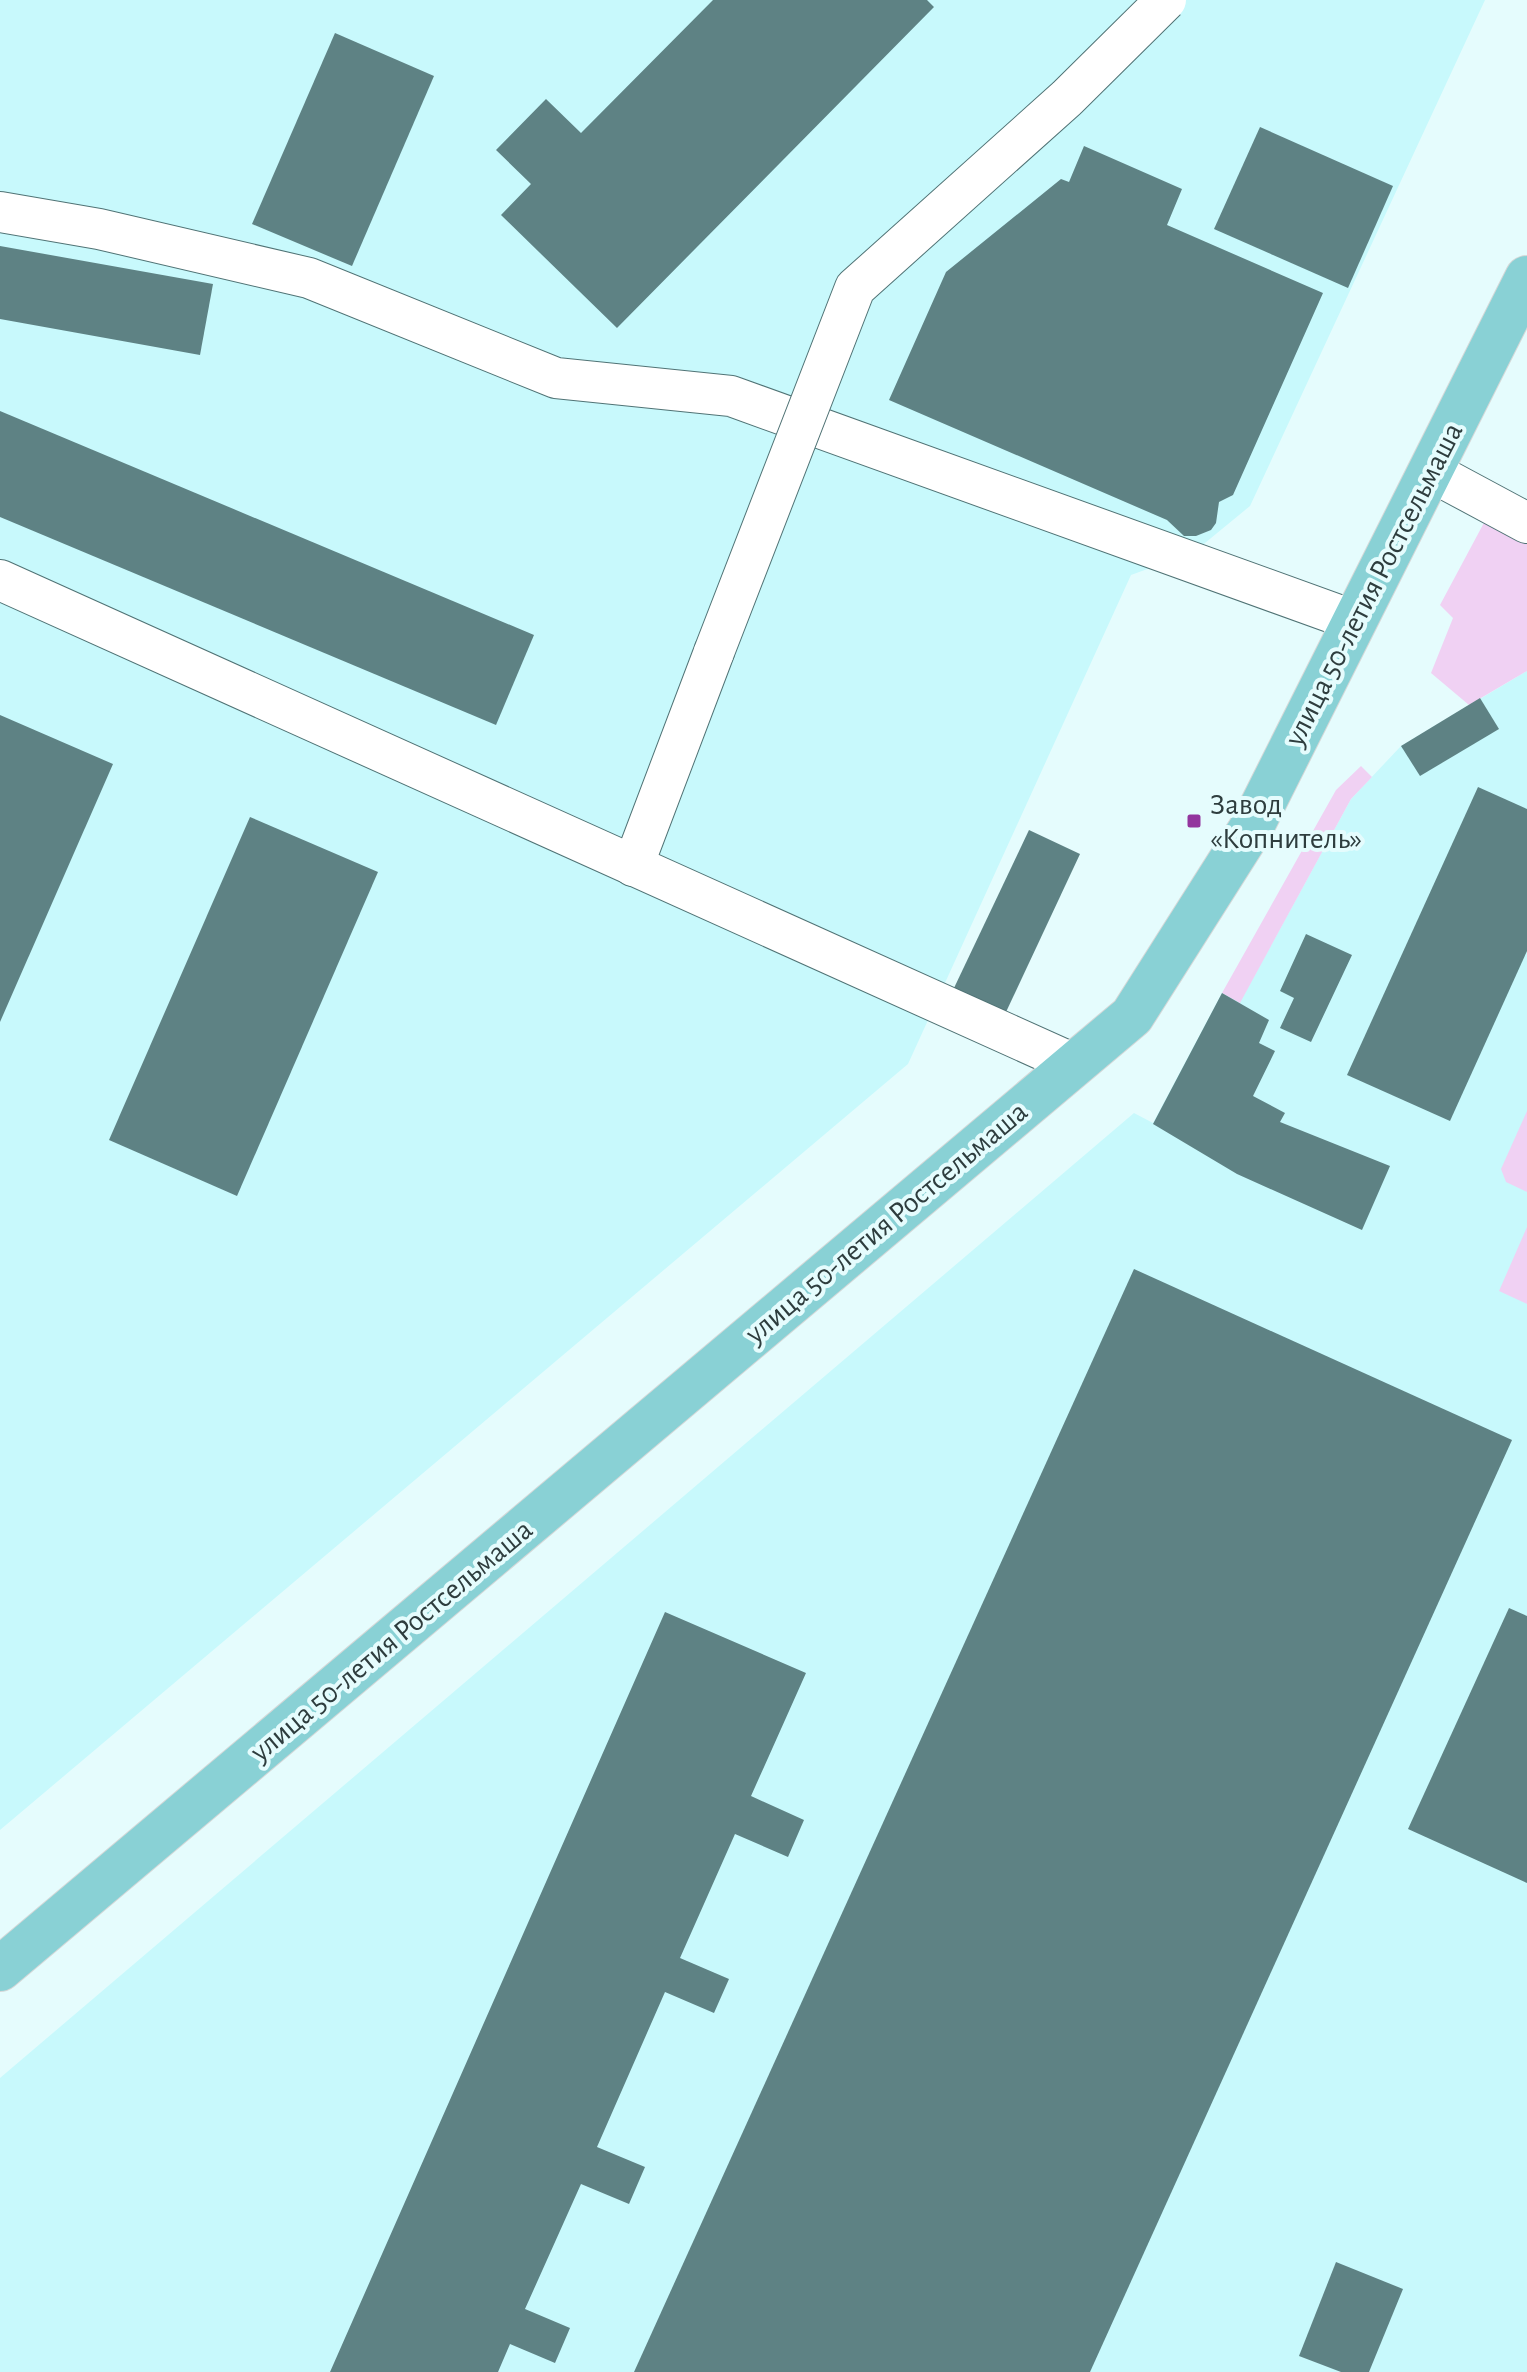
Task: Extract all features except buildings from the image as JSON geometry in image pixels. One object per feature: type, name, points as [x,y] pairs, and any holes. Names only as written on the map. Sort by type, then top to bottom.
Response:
[{"type":"main road","name":"улица 50-летия Ростсельмаша","points":[[0,1969],[1132,1016],[1250,830],[1527,278]]},
{"type":"lane","points":[[633,866],[855,288],[1067,98],[1166,0]]},
{"type":"lane","points":[[0,212],[99,229],[309,278],[556,378],[731,396],[1355,621]]},
{"type":"lane","points":[[1430,471],[1527,523]]},
{"type":"lane","points":[[0,580],[1074,1064]]},
{"type":"shaded area","points":[[0,0],[1485,0],[1250,506],[1194,552],[1131,575],[908,1064],[0,1830]]},
{"type":"shaded area","points":[[1486,519],[1527,541],[1527,671],[1469,705],[1431,673],[1453,618],[1440,605]]},
{"type":"shaded area","points":[[1527,671],[1527,2372],[0,2372],[0,2078],[1134,1113],[1153,1123],[1222,993],[1240,1002],[1351,799],[1401,746]]},
{"type":"shaded area","points":[[1361,766],[1372,777],[1351,799],[1240,1003],[1222,993],[1336,790]]},
{"type":"shaded area","points":[[1527,1111],[1527,1192],[1506,1182],[1501,1169]]},
{"type":"shaded area","points":[[1527,1227],[1527,1304],[1499,1291]]},
{"type":"place","name":"Завод «Копнитель»","points":[[1194,821]]}]
